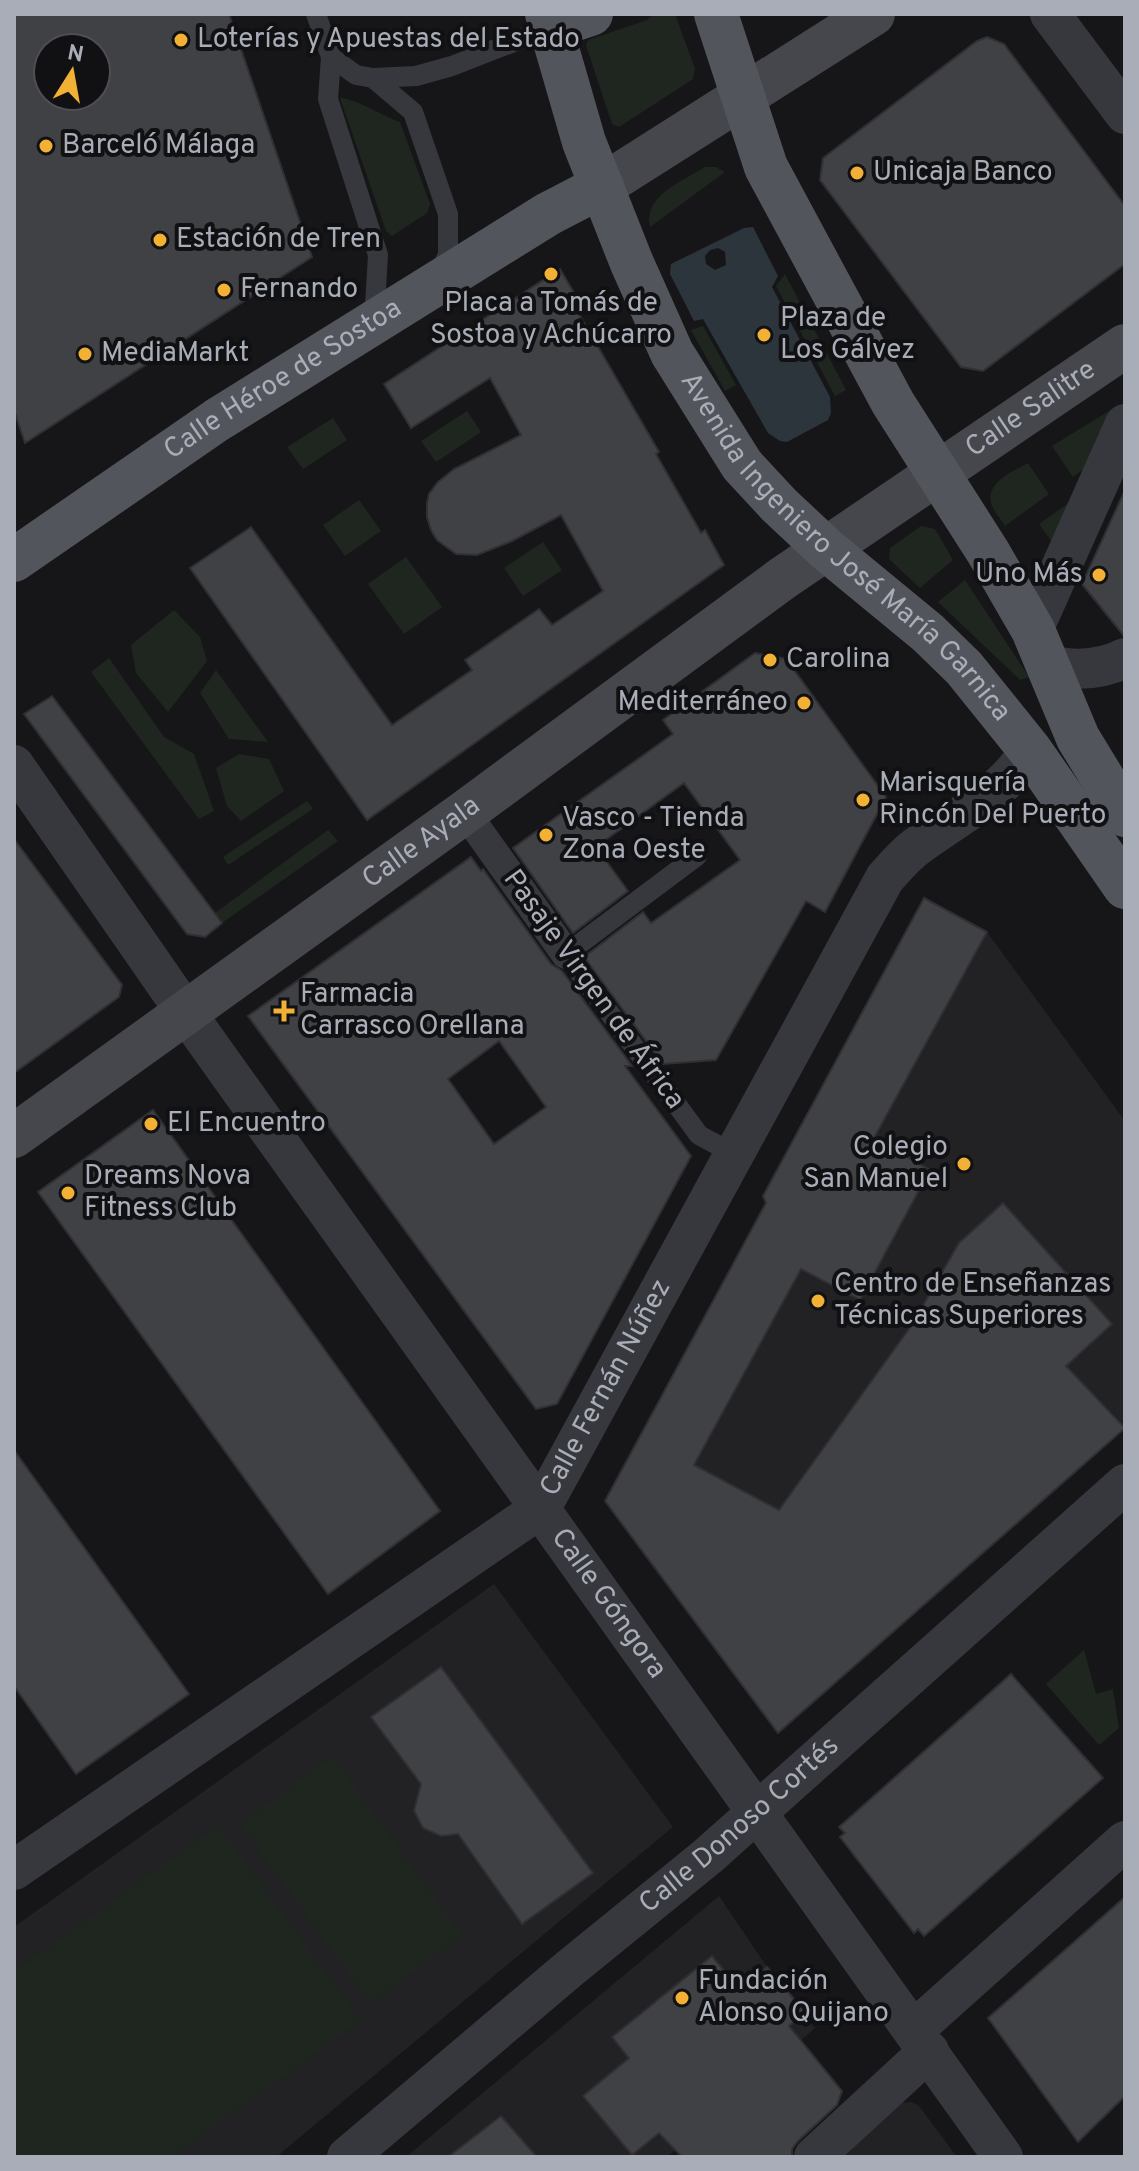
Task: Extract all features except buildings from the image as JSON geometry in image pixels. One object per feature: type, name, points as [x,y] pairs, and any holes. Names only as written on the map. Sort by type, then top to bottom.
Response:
[{"type":"main road","name":"Avenida Ingeniero José María Garnica","points":[[716,14],[766,167],[893,403],[1041,648],[1078,738],[1125,815]]},
{"type":"main road","points":[[602,186],[873,14]]},
{"type":"main road","name":"Avenida Ingeniero José María Garnica","points":[[563,18],[584,142],[631,261],[672,353],[742,465],[826,549],[928,633],[964,668],[1030,750],[1125,887]]},
{"type":"main road","name":"Calle Héroe de Sostoa","points":[[14,560],[217,420],[548,214],[602,186]]},
{"type":"main road","name":"Calle Salitre","points":[[826,549],[1125,346]]},
{"type":"main road","name":"Calle Ayala","points":[[14,1136],[826,549]]},
{"type":"street","points":[[1050,14],[1125,114]]},
{"type":"street","points":[[1125,424],[1041,648],[1069,670],[1096,668],[1125,658]]},
{"type":"street","name":"Calle Fernán Núñez","points":[[14,1870],[541,1508],[885,878],[914,848],[981,803],[1006,782],[1030,750]]},
{"type":"street","name":"Calle Góngora","points":[[14,765],[186,1013],[1003,2157]]},
{"type":"street","name":"Pasaje Virgen de África","points":[[465,812],[566,954]]},
{"type":"street","name":"Calle Donoso Cortés","points":[[347,2157],[708,1856],[1125,1484]]},
{"type":"street","points":[[814,2157],[921,2041],[1125,1841]]},
{"type":"lane","points":[[316,14],[331,57],[328,99],[378,255],[375,305],[341,343]]},
{"type":"lane","points":[[331,57],[356,75],[373,78],[416,76],[452,66],[563,18]]},
{"type":"lane","points":[[373,78],[413,112],[448,214],[448,255],[432,286]]},
{"type":"lane","points":[[566,954],[697,856]]},
{"type":"lane","name":"Pasaje Virgen de África","points":[[566,954],[699,1135],[734,1154]]},
{"type":"shaded area","points":[[654,14],[675,14],[695,69],[693,79],[619,127],[612,124],[586,45],[588,40],[647,20]]},
{"type":"shaded area","points":[[340,98],[400,122],[430,204],[427,213],[392,236],[386,231]]},
{"type":"shaded area","points":[[705,167],[716,167],[725,172],[650,227],[649,216],[658,198]]},
{"type":"shaded area","points":[[753,227],[778,276],[772,287],[830,397],[828,420],[787,442],[768,433],[703,319],[694,321],[670,274],[671,264],[744,228]],"holes":[[[718,248],[725,252],[726,265],[715,270],[706,264],[705,256],[710,250]]]},
{"type":"shaded area","points":[[785,274],[846,390],[835,396],[776,286]]},
{"type":"shaded area","points":[[703,326],[736,385],[725,391],[691,330]]},
{"type":"shaded area","points":[[467,411],[481,432],[436,462],[421,441]]},
{"type":"shaded area","points":[[1109,411],[1115,413],[1102,456],[1073,477],[1052,446]]},
{"type":"shaded area","points":[[333,418],[347,440],[303,469],[287,447]]},
{"type":"shaded area","points":[[1028,463],[1049,494],[1005,526],[991,503],[993,489],[1002,478]]},
{"type":"shaded area","points":[[1077,497],[1057,549],[1039,524]]},
{"type":"shaded area","points":[[359,500],[381,531],[345,556],[323,525]]},
{"type":"shaded area","points":[[921,526],[935,529],[953,560],[920,588],[889,559],[890,548]]},
{"type":"shaded area","points":[[543,542],[562,570],[523,596],[504,568]]},
{"type":"shaded area","points":[[406,557],[442,607],[404,634],[368,584]]},
{"type":"shaded area","points":[[965,580],[1029,677],[1020,680],[938,602]]},
{"type":"shaded area","points":[[174,610],[200,637],[207,661],[168,712],[136,673],[131,645]]},
{"type":"shaded area","points":[[109,658],[164,737],[194,754],[214,811],[199,819],[91,672]]},
{"type":"shaded area","points":[[216,670],[268,742],[229,739],[200,693]]},
{"type":"shaded area","points":[[239,754],[269,759],[284,791],[241,821],[227,806],[216,768]]},
{"type":"shaded area","points":[[307,801],[313,809],[228,865],[223,857]]},
{"type":"shaded area","points":[[328,830],[338,841],[222,923],[215,913]]},
{"type":"shaded area","name":"Colegio San Manuel","points":[[924,898],[987,932],[1125,1121],[1125,1426],[954,1251],[902,1339],[779,1510],[640,1436],[766,1203],[763,1196]]},
{"type":"shaded area","points":[[494,1584],[673,1827],[276,2157],[14,2157],[14,1927]]},
{"type":"shaded area","points":[[1084,1650],[1096,1694],[1113,1689],[1119,1728],[1099,1745],[1046,1684]]},
{"type":"shaded area","points":[[332,1756],[463,1936],[370,2003],[240,1824]]},
{"type":"shaded area","points":[[218,1825],[361,2021],[172,2157],[14,2157],[14,1972]]},
{"type":"shaded area","points":[[719,1896],[767,1967],[815,2028],[667,2157],[406,2157]]},
{"type":"shaded area","points":[[911,2102],[919,2106],[957,2157],[844,2157],[901,2103]]},
{"type":"place","name":"Loterías y Apuestas del Estado","points":[[181,40]]},
{"type":"place","name":"Barceló Málaga","points":[[46,146]]},
{"type":"place","name":"Unicaja Banco","points":[[857,173]]},
{"type":"place","name":"Estación de Tren","points":[[160,240]]},
{"type":"place","name":"Placa a Tomás de Sostoa y Achúcarro","points":[[551,274]]},
{"type":"place","name":"Fernando","points":[[224,290]]},
{"type":"place","name":"Plaza de Los Gálvez","points":[[764,335]]},
{"type":"place","name":"MediaMarkt","points":[[85,354]]},
{"type":"place","name":"Uno Más","points":[[1099,575]]},
{"type":"place","name":"Carolina","points":[[770,660]]},
{"type":"place","name":"Mediterráneo","points":[[804,703]]},
{"type":"place","name":"Marisquería Rincón Del Puerto","points":[[863,800]]},
{"type":"place","name":"Vasco - Tienda Zona Oeste","points":[[546,835]]},
{"type":"place","name":"Farmacia Carrasco Orellana","points":[[284,1011]]},
{"type":"place","name":"El Encuentro","points":[[151,1124]]},
{"type":"place","name":"Colegio San Manuel","points":[[964,1164]]},
{"type":"place","name":"Dreams Nova Fitness Club","points":[[68,1193]]},
{"type":"place","name":"Centro de Enseñanzas Técnicas Superiores","points":[[818,1301]]},
{"type":"place","name":"Fundación Alonso Quijano","points":[[682,1998]]}]
